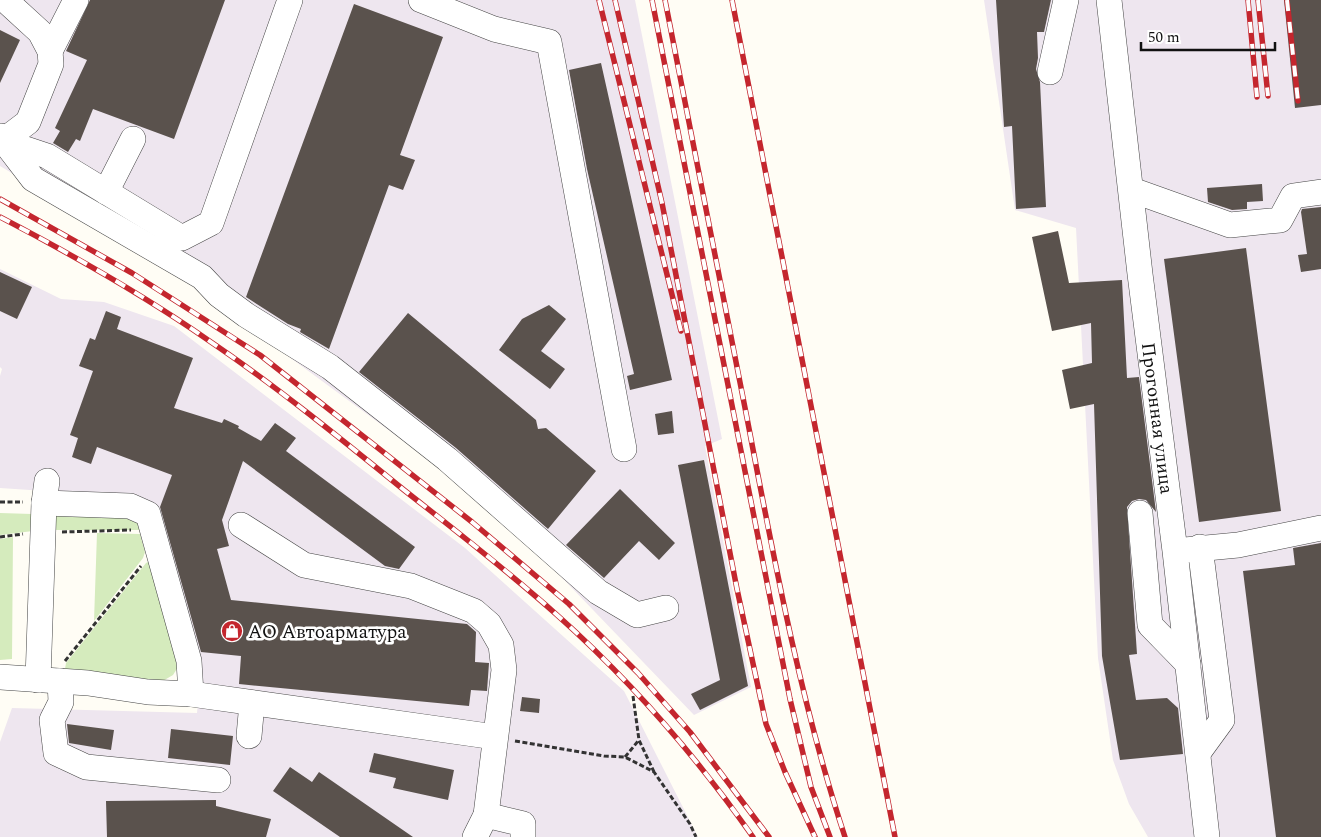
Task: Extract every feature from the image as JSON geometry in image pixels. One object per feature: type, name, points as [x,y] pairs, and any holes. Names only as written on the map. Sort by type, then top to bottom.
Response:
[{"type":"street","points":[[1,139],[28,122],[51,64],[50,51],[40,32],[5,0]]},
{"type":"street","points":[[50,51],[76,0]]},
{"type":"street","points":[[1,139],[47,156],[182,238],[211,223],[290,0]]},
{"type":"street","points":[[421,0],[494,29],[549,42],[624,449]]},
{"type":"street","points":[[1050,72],[1066,0]]},
{"type":"street","name":"Прогонная улица","points":[[1109,0],[1129,203],[1132,274],[1175,551],[1207,837]]},
{"type":"street","points":[[1,139],[33,179],[202,277],[219,295],[246,315],[330,367],[447,459],[598,592],[637,615],[666,608]]},
{"type":"street","points":[[106,192],[133,139]]},
{"type":"street","points":[[1129,203],[1230,226],[1280,220],[1292,196],[1321,192]]},
{"type":"street","points":[[191,694],[189,661],[148,514],[130,506],[45,492],[43,533],[45,676],[60,702],[52,720],[56,753],[86,767],[218,780]]},
{"type":"street","points":[[1140,513],[1150,625],[1188,664]]},
{"type":"street","points":[[241,525],[304,565],[411,586],[474,612],[489,624],[501,646],[504,670],[486,815],[475,837]]},
{"type":"street","points":[[1175,551],[1200,547],[1238,545],[1321,528]]},
{"type":"street","points":[[1198,753],[1222,720],[1200,547]]},
{"type":"street","points":[[0,677],[45,676],[148,692],[191,694],[495,738]]},
{"type":"street","points":[[249,736],[252,703]]},
{"type":"street","points":[[486,815],[523,824],[523,837]]},
{"type":"path","points":[[0,537],[43,533],[141,512]]},
{"type":"path","points":[[45,676],[59,668],[144,563]]},
{"type":"path","points":[[633,696],[639,740],[654,772],[690,824],[696,837]]},
{"type":"path","points":[[495,738],[604,756],[625,756],[654,772]]},
{"type":"path","points":[[625,756],[639,740]]},
{"type":"shaded area","points":[[0,0],[635,0],[722,439],[705,446],[751,687],[694,715],[496,509],[156,259],[0,166]]},
{"type":"shaded area","points":[[984,0],[1321,0],[1321,837],[1148,837],[1129,804],[1113,760],[1098,658],[1076,228],[1015,210]]},
{"type":"shaded area","points":[[0,269],[61,299],[104,302],[174,326],[465,548],[624,691],[698,837],[0,837],[0,742],[12,708],[197,713],[200,677],[155,514],[45,491],[0,488],[0,376],[2,369],[0,367]]},
{"type":"green space","points":[[0,513],[32,514],[33,531],[0,535]]},
{"type":"green space","points":[[57,516],[132,517],[145,530],[50,530]]},
{"type":"green space","points":[[97,533],[140,534],[145,552],[143,558],[94,621]]},
{"type":"green space","points":[[13,537],[12,659],[0,660],[0,539]]},
{"type":"green space","points":[[153,559],[178,667],[173,675],[161,682],[65,669],[66,663],[146,563]]},
{"type":"building","points":[[90,0],[225,0],[174,139],[93,109],[80,141],[76,139],[68,152],[53,143],[60,131],[55,128],[87,60],[66,51]]},
{"type":"building","points":[[996,0],[1051,0],[1044,32],[1037,32],[1038,58],[1036,69],[1040,82],[1046,207],[1016,209],[1012,126],[1004,127]]},
{"type":"building","points":[[1284,0],[1321,0],[1321,105],[1295,108]]},
{"type":"building","points":[[354,4],[443,37],[400,155],[415,160],[403,190],[389,185],[329,349],[300,332],[301,329],[288,324],[246,297]]},
{"type":"building","points":[[0,30],[20,40],[0,83]]},
{"type":"building","points":[[601,63],[672,380],[630,390],[627,376],[634,374],[587,169],[569,70]]},
{"type":"building","points":[[1262,184],[1263,201],[1247,202],[1247,209],[1232,210],[1208,202],[1207,188]]},
{"type":"building","points":[[1321,207],[1321,269],[1301,272],[1298,255],[1307,254],[1301,212],[1302,209]]},
{"type":"building","points":[[1058,231],[1069,283],[1122,280],[1127,378],[1139,377],[1156,512],[1146,500],[1132,501],[1127,507],[1137,654],[1129,655],[1136,700],[1167,698],[1178,708],[1183,754],[1120,760],[1102,656],[1094,404],[1070,409],[1062,370],[1092,363],[1091,323],[1052,331],[1032,237]]},
{"type":"building","points":[[1246,248],[1281,511],[1199,522],[1164,259]]},
{"type":"building","points":[[0,272],[32,287],[17,319],[0,311]]},
{"type":"building","points":[[549,305],[566,319],[541,351],[565,369],[550,389],[499,350],[522,319]]},
{"type":"building","points":[[106,311],[121,317],[117,329],[193,358],[174,408],[222,423],[224,419],[239,426],[238,428],[261,441],[275,423],[296,438],[286,451],[415,547],[399,569],[385,566],[243,461],[222,520],[229,546],[217,549],[231,600],[467,624],[476,632],[475,662],[489,663],[487,691],[471,690],[469,706],[239,684],[241,656],[201,652],[160,507],[172,475],[97,447],[91,464],[72,457],[78,438],[70,435],[93,371],[79,366],[90,338],[95,340]]},
{"type":"building","points":[[408,313],[536,420],[538,429],[546,428],[596,471],[548,529],[456,448],[359,372]]},
{"type":"building","points":[[672,411],[674,433],[658,435],[655,414]]},
{"type":"building","points":[[704,460],[748,686],[700,710],[691,694],[720,680],[678,465]]},
{"type":"building","points":[[620,489],[675,543],[659,560],[639,541],[604,578],[566,545]]},
{"type":"building","points":[[1321,543],[1321,837],[1276,837],[1243,571],[1295,565],[1293,548]]},
{"type":"building","points":[[522,697],[540,699],[539,713],[520,711]]},
{"type":"building","points":[[67,724],[114,730],[111,750],[69,743]]},
{"type":"building","points":[[171,729],[233,736],[230,765],[168,758]]},
{"type":"building","points":[[374,753],[454,770],[448,800],[393,788],[396,778],[369,772]]},
{"type":"building","points":[[290,767],[312,782],[319,772],[413,837],[340,837],[273,791]]},
{"type":"building","points":[[216,800],[216,806],[271,819],[266,837],[107,837],[106,801]]},
{"type":"railway","points":[[599,0],[681,331]]},
{"type":"railway","points":[[615,0],[662,203],[737,589],[766,724],[785,772],[815,837]]},
{"type":"railway","points":[[652,0],[790,699],[811,787],[830,837]]},
{"type":"railway","points":[[665,0],[789,629],[814,734],[845,837]]},
{"type":"railway","points":[[732,0],[895,837]]},
{"type":"railway","points":[[1248,0],[1257,97]]},
{"type":"railway","points":[[1258,0],[1268,96]]},
{"type":"railway","points":[[1287,0],[1298,101]]},
{"type":"railway","points":[[0,199],[132,273],[260,355],[472,522],[569,604],[638,673],[690,732],[769,837]]},
{"type":"railway","points":[[0,217],[80,260],[183,323],[308,413],[501,567],[584,640],[637,693],[709,777],[753,837]]},
{"type":"place","name":"АО Автоарматура","points":[[232,631]]}]
